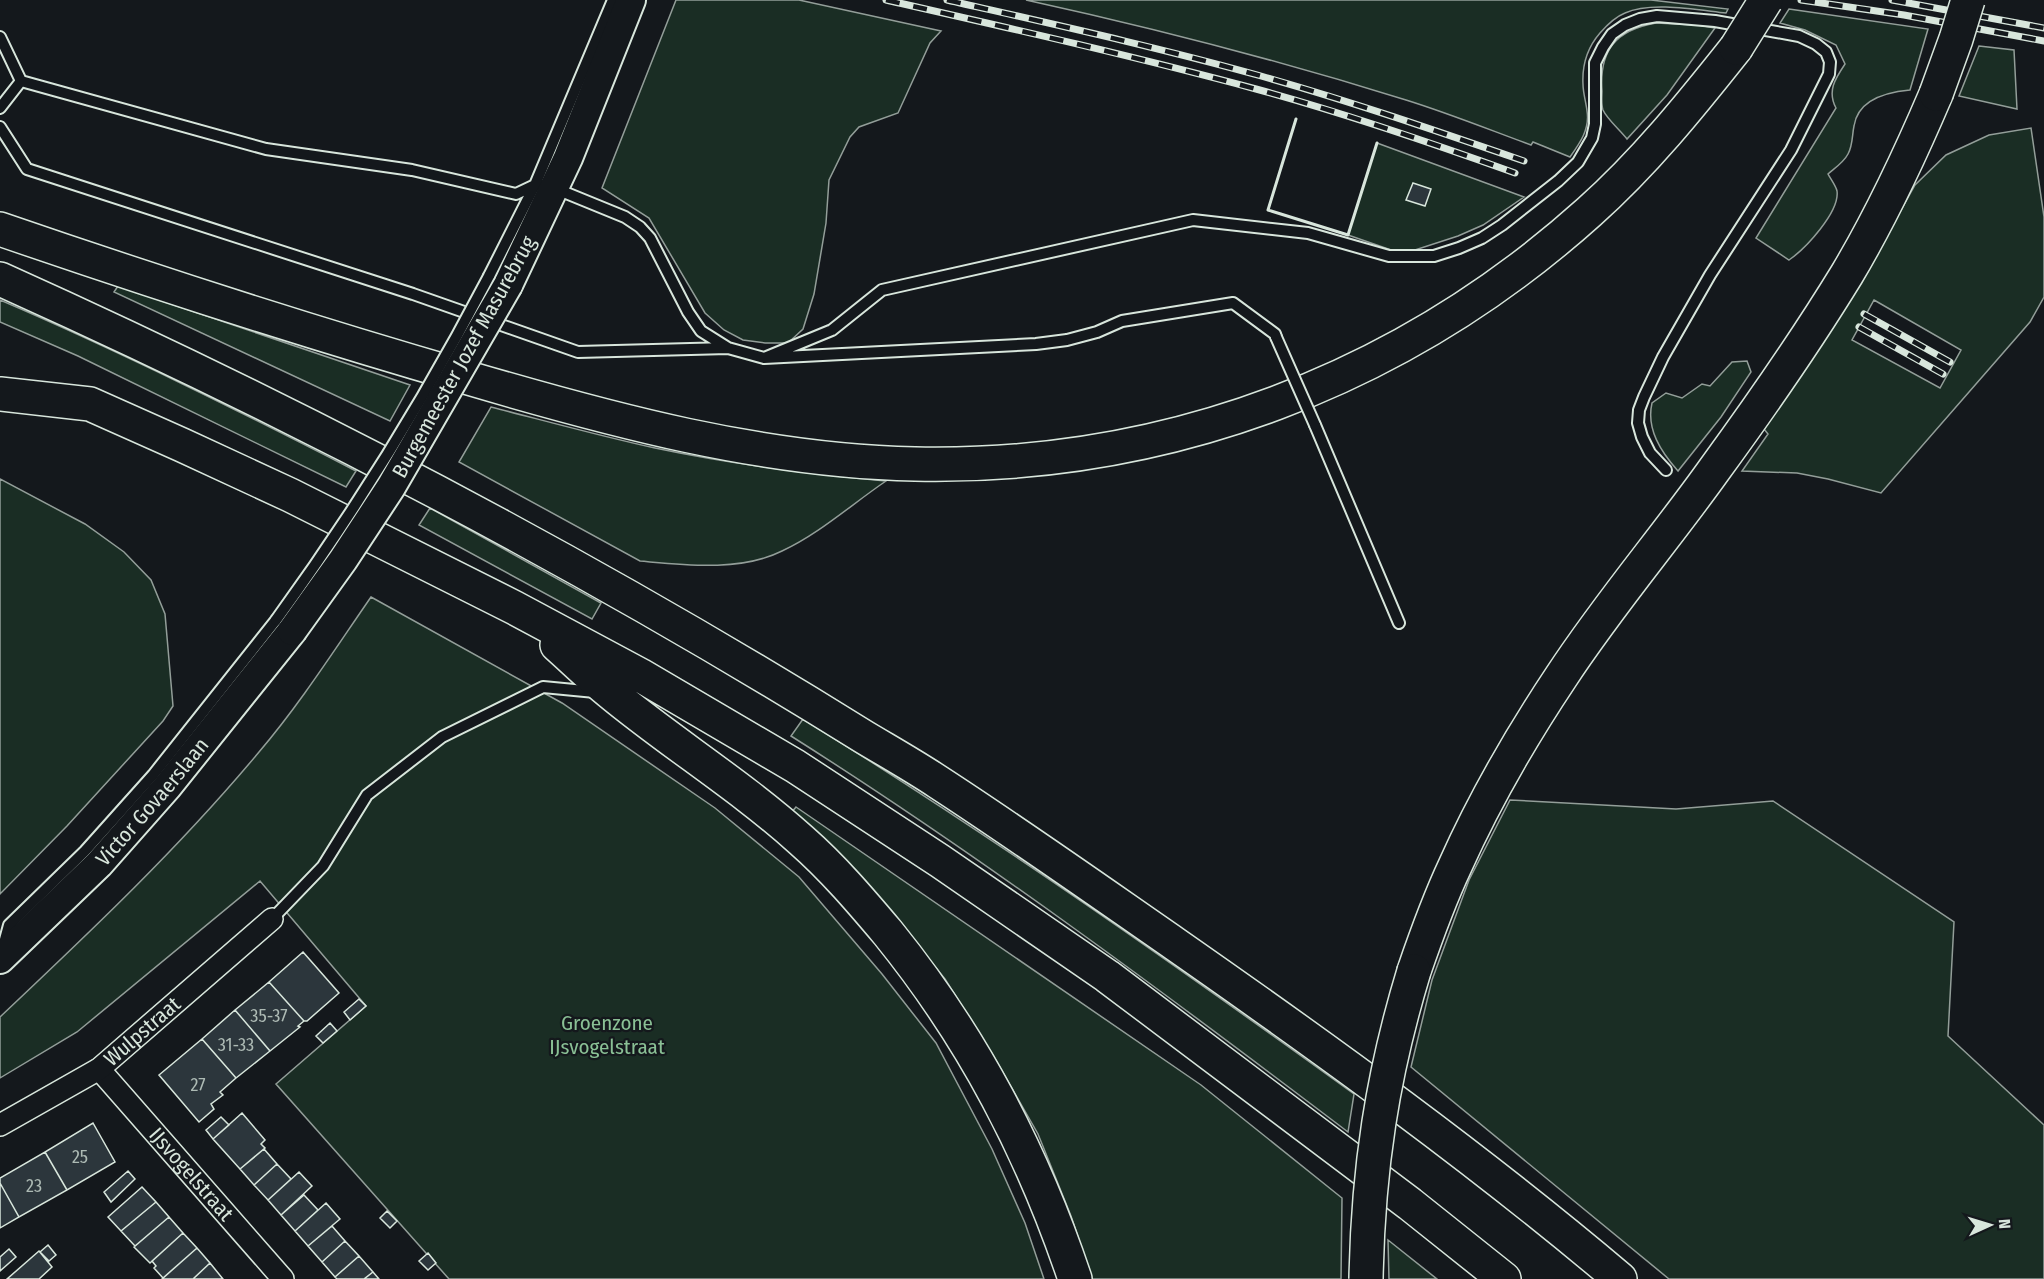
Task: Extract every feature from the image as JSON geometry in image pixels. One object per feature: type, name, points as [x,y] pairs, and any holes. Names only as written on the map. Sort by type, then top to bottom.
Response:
[{"type":"highway","points":[[0,229],[343,342],[609,417],[699,438],[781,452],[900,463],[979,464],[1032,460],[1099,451],[1205,428],[1252,413],[1364,366],[1466,308],[1514,273],[1592,210],[1632,171],[1674,126],[1736,48],[1766,0]]},
{"type":"highway","points":[[1366,1279],[1373,1151],[1389,1061],[1414,971],[1455,866],[1501,776],[1561,677],[1662,538],[1715,470],[1847,273],[1908,157],[1936,94],[1968,0]]},
{"type":"highway","points":[[0,279],[184,364],[348,444],[461,503],[563,558],[719,648],[935,780],[1155,930],[1360,1075],[1538,1212],[1620,1279]]},
{"type":"highway","points":[[0,394],[90,404],[291,495],[515,608],[640,675],[795,766],[940,861],[1107,976],[1410,1204],[1504,1279]]},
{"type":"highway","points":[[515,608],[612,694],[747,794],[804,842],[860,900],[911,962],[973,1052],[995,1090],[1038,1178],[1075,1279]]},
{"type":"street","name":"Burgemeester Jozef Masurebrug","points":[[292,631],[343,560],[391,487],[499,281],[544,187],[593,99],[631,0]]},
{"type":"street","name":"Victor Govaerslaan","points":[[0,959],[99,864],[159,796],[292,631]]},
{"type":"street","name":"Wulpstraat","points":[[0,1125],[99,1069],[272,919]]},
{"type":"street","name":"IJsvogelstraat","points":[[99,1069],[283,1279]]},
{"type":"lane","points":[[544,187],[613,0]]},
{"type":"lane","points":[[764,358],[832,330],[882,290],[1193,220],[1308,233],[1389,255],[1434,256],[1482,238],[1537,198],[1578,162],[1592,138],[1595,124],[1595,63],[1612,34],[1624,25],[1657,16],[1685,17],[1799,36],[1826,52],[1830,62],[1829,74],[1791,150],[1704,285],[1653,378],[1639,410],[1638,423],[1642,437],[1650,453],[1666,470]]},
{"type":"lane","points":[[0,37],[21,81],[266,149],[412,170],[516,194],[544,187],[625,217],[640,227],[650,238],[700,331],[728,348],[764,358],[1046,343],[1097,332],[1122,321],[1233,303],[1275,334],[1399,623]]},
{"type":"lane","points":[[0,108],[21,81]]},
{"type":"lane","points":[[0,127],[27,169],[413,294],[579,352],[728,348]]},
{"type":"lane","points":[[0,959],[9,925],[85,851],[153,775],[227,684],[328,549],[375,477],[453,346],[499,281]]},
{"type":"lane","points":[[272,919],[322,866],[367,795],[442,737],[543,687],[612,694]]},
{"type":"green space","points":[[676,0],[799,0],[941,31],[930,43],[898,113],[859,127],[850,137],[829,180],[826,223],[814,294],[803,329],[788,343],[743,340],[724,330],[705,313],[649,218],[602,188]]},
{"type":"green space","points":[[1026,0],[1651,0],[1728,9],[1726,13],[1675,7],[1636,9],[1608,24],[1595,39],[1586,57],[1583,91],[1588,118],[1581,141],[1570,157],[1533,142],[1531,145],[1422,105],[1312,72],[1170,34]]},
{"type":"green space","points":[[1789,9],[1928,29],[1910,90],[1884,95],[1861,109],[1854,126],[1848,154],[1828,174],[1837,191],[1833,209],[1812,239],[1789,260],[1756,238],[1836,108],[1832,91],[1835,80],[1845,64],[1836,45],[1805,30],[1780,23]]},
{"type":"green space","points":[[1656,23],[1715,28],[1667,95],[1627,139],[1603,110],[1604,64],[1607,53],[1621,37],[1642,26]]},
{"type":"green space","points":[[1979,46],[2014,50],[2017,109],[1959,96]]},
{"type":"green space","points":[[2031,128],[2044,217],[2044,297],[2030,322],[1881,493],[1797,473],[1742,471],[1768,434],[1764,429],[1861,282],[1915,185],[1946,155],[1989,135]],"holes":[[[1874,300],[1961,350],[1940,388],[1852,340]]]},
{"type":"green space","points":[[1377,143],[1524,197],[1483,225],[1415,250],[1394,251],[1348,235]]},
{"type":"green space","points":[[118,286],[410,385],[390,421],[114,292]]},
{"type":"green space","points":[[0,300],[180,382],[356,471],[346,487],[78,356],[0,322]]},
{"type":"green space","points":[[1747,361],[1751,372],[1721,417],[1678,471],[1656,440],[1651,422],[1652,403],[1666,393],[1682,398],[1702,384],[1710,386],[1732,362]]},
{"type":"green space","points":[[491,407],[614,439],[684,454],[770,468],[886,481],[809,536],[766,558],[712,565],[640,561],[459,462]]},
{"type":"green space","points":[[0,479],[85,524],[124,552],[151,580],[165,614],[173,706],[163,721],[67,826],[0,894]]},
{"type":"green space","points":[[430,508],[601,603],[592,619],[419,525]]},
{"type":"green space","name":"Groenzone IJsvogelstraat","points":[[371,597],[562,703],[715,808],[799,877],[882,974],[936,1043],[992,1149],[1025,1223],[1044,1279],[449,1279],[276,1084],[366,1006],[260,881],[77,1032],[0,1078],[0,1017],[134,888],[229,787],[289,715]]},
{"type":"green space","points":[[803,719],[874,763],[1082,902],[1354,1094],[1348,1132],[1074,928],[934,830],[791,736]]},
{"type":"green space","points":[[1510,800],[1676,809],[1773,801],[1954,922],[1948,1036],[2044,1125],[2044,1279],[1669,1279],[1411,1067],[1432,980],[1469,880]]},
{"type":"green space","points":[[796,807],[1201,1085],[1342,1198],[1341,1279],[1092,1279],[1071,1216],[1038,1134],[994,1057],[945,979],[900,924],[791,813]]},
{"type":"green space","points":[[1388,1240],[1437,1279],[1389,1279]]},
{"type":"building","points":[[1413,183],[1431,189],[1425,206],[1406,200]]},
{"type":"building","points":[[303,952],[339,993],[307,1021],[304,1021],[269,982]]},
{"type":"building","points":[[269,982],[304,1021],[298,1026],[300,1027],[270,1051],[235,1010]]},
{"type":"building","points":[[359,999],[366,1006],[350,1020],[344,1012]]},
{"type":"building","points":[[235,1010],[270,1051],[236,1078],[202,1039]]},
{"type":"building","points":[[330,1023],[337,1031],[323,1043],[316,1036]]},
{"type":"building","points":[[202,1039],[236,1078],[220,1092],[223,1095],[211,1104],[214,1109],[199,1122],[159,1075]]},
{"type":"building","points":[[242,1113],[265,1140],[261,1144],[265,1148],[240,1169],[213,1139]]},
{"type":"building","points":[[221,1117],[229,1125],[213,1139],[206,1130]]},
{"type":"building","points":[[93,1123],[115,1162],[67,1190],[45,1152]]},
{"type":"building","points":[[264,1149],[277,1164],[254,1185],[240,1169]]},
{"type":"building","points":[[45,1152],[67,1190],[19,1217],[0,1183],[0,1178]]},
{"type":"building","points":[[277,1164],[291,1179],[268,1200],[254,1185]]},
{"type":"building","points":[[128,1171],[135,1179],[111,1202],[104,1192]]},
{"type":"building","points":[[299,1172],[312,1186],[281,1215],[268,1200]]},
{"type":"building","points":[[0,1183],[19,1217],[0,1228]]},
{"type":"building","points":[[142,1187],[156,1202],[121,1231],[108,1217]]},
{"type":"building","points":[[304,1195],[318,1210],[295,1231],[281,1215]]},
{"type":"building","points":[[156,1202],[169,1217],[135,1246],[121,1231]]},
{"type":"building","points":[[326,1203],[340,1219],[308,1246],[295,1231]]},
{"type":"building","points":[[387,1211],[397,1221],[390,1228],[380,1218]]},
{"type":"building","points":[[169,1217],[183,1233],[150,1263],[134,1247]]},
{"type":"building","points":[[332,1226],[345,1241],[322,1262],[308,1246]]},
{"type":"building","points":[[183,1233],[197,1248],[163,1278],[154,1268],[156,1266],[152,1261]]},
{"type":"building","points":[[345,1241],[359,1256],[335,1277],[322,1262]]},
{"type":"building","points":[[48,1245],[56,1255],[49,1261],[40,1252]]},
{"type":"building","points":[[197,1248],[210,1263],[193,1279],[162,1279]]},
{"type":"building","points":[[9,1249],[16,1257],[0,1271],[0,1257]]},
{"type":"building","points":[[39,1251],[52,1267],[39,1279],[7,1279]]},
{"type":"building","points":[[428,1253],[436,1263],[428,1270],[419,1261]]},
{"type":"building","points":[[359,1256],[373,1272],[364,1279],[337,1279],[335,1277]]},
{"type":"building","points":[[210,1263],[223,1279],[193,1279]]},
{"type":"building","points":[[373,1272],[379,1279],[364,1279]]},
{"type":"railway","points":[[886,0],[1256,89],[1386,128],[1515,173]]},
{"type":"railway","points":[[947,0],[1222,65],[1360,106],[1524,161]]},
{"type":"railway","points":[[1801,0],[1904,15],[2044,41]]},
{"type":"railway","points":[[1892,0],[2044,28]]},
{"type":"railway","points":[[1864,314],[1950,362]]},
{"type":"railway","points":[[1859,327],[1943,374]]},
{"type":"wall","points":[[1296,119],[1268,210],[1348,235],[1377,143]]}]
